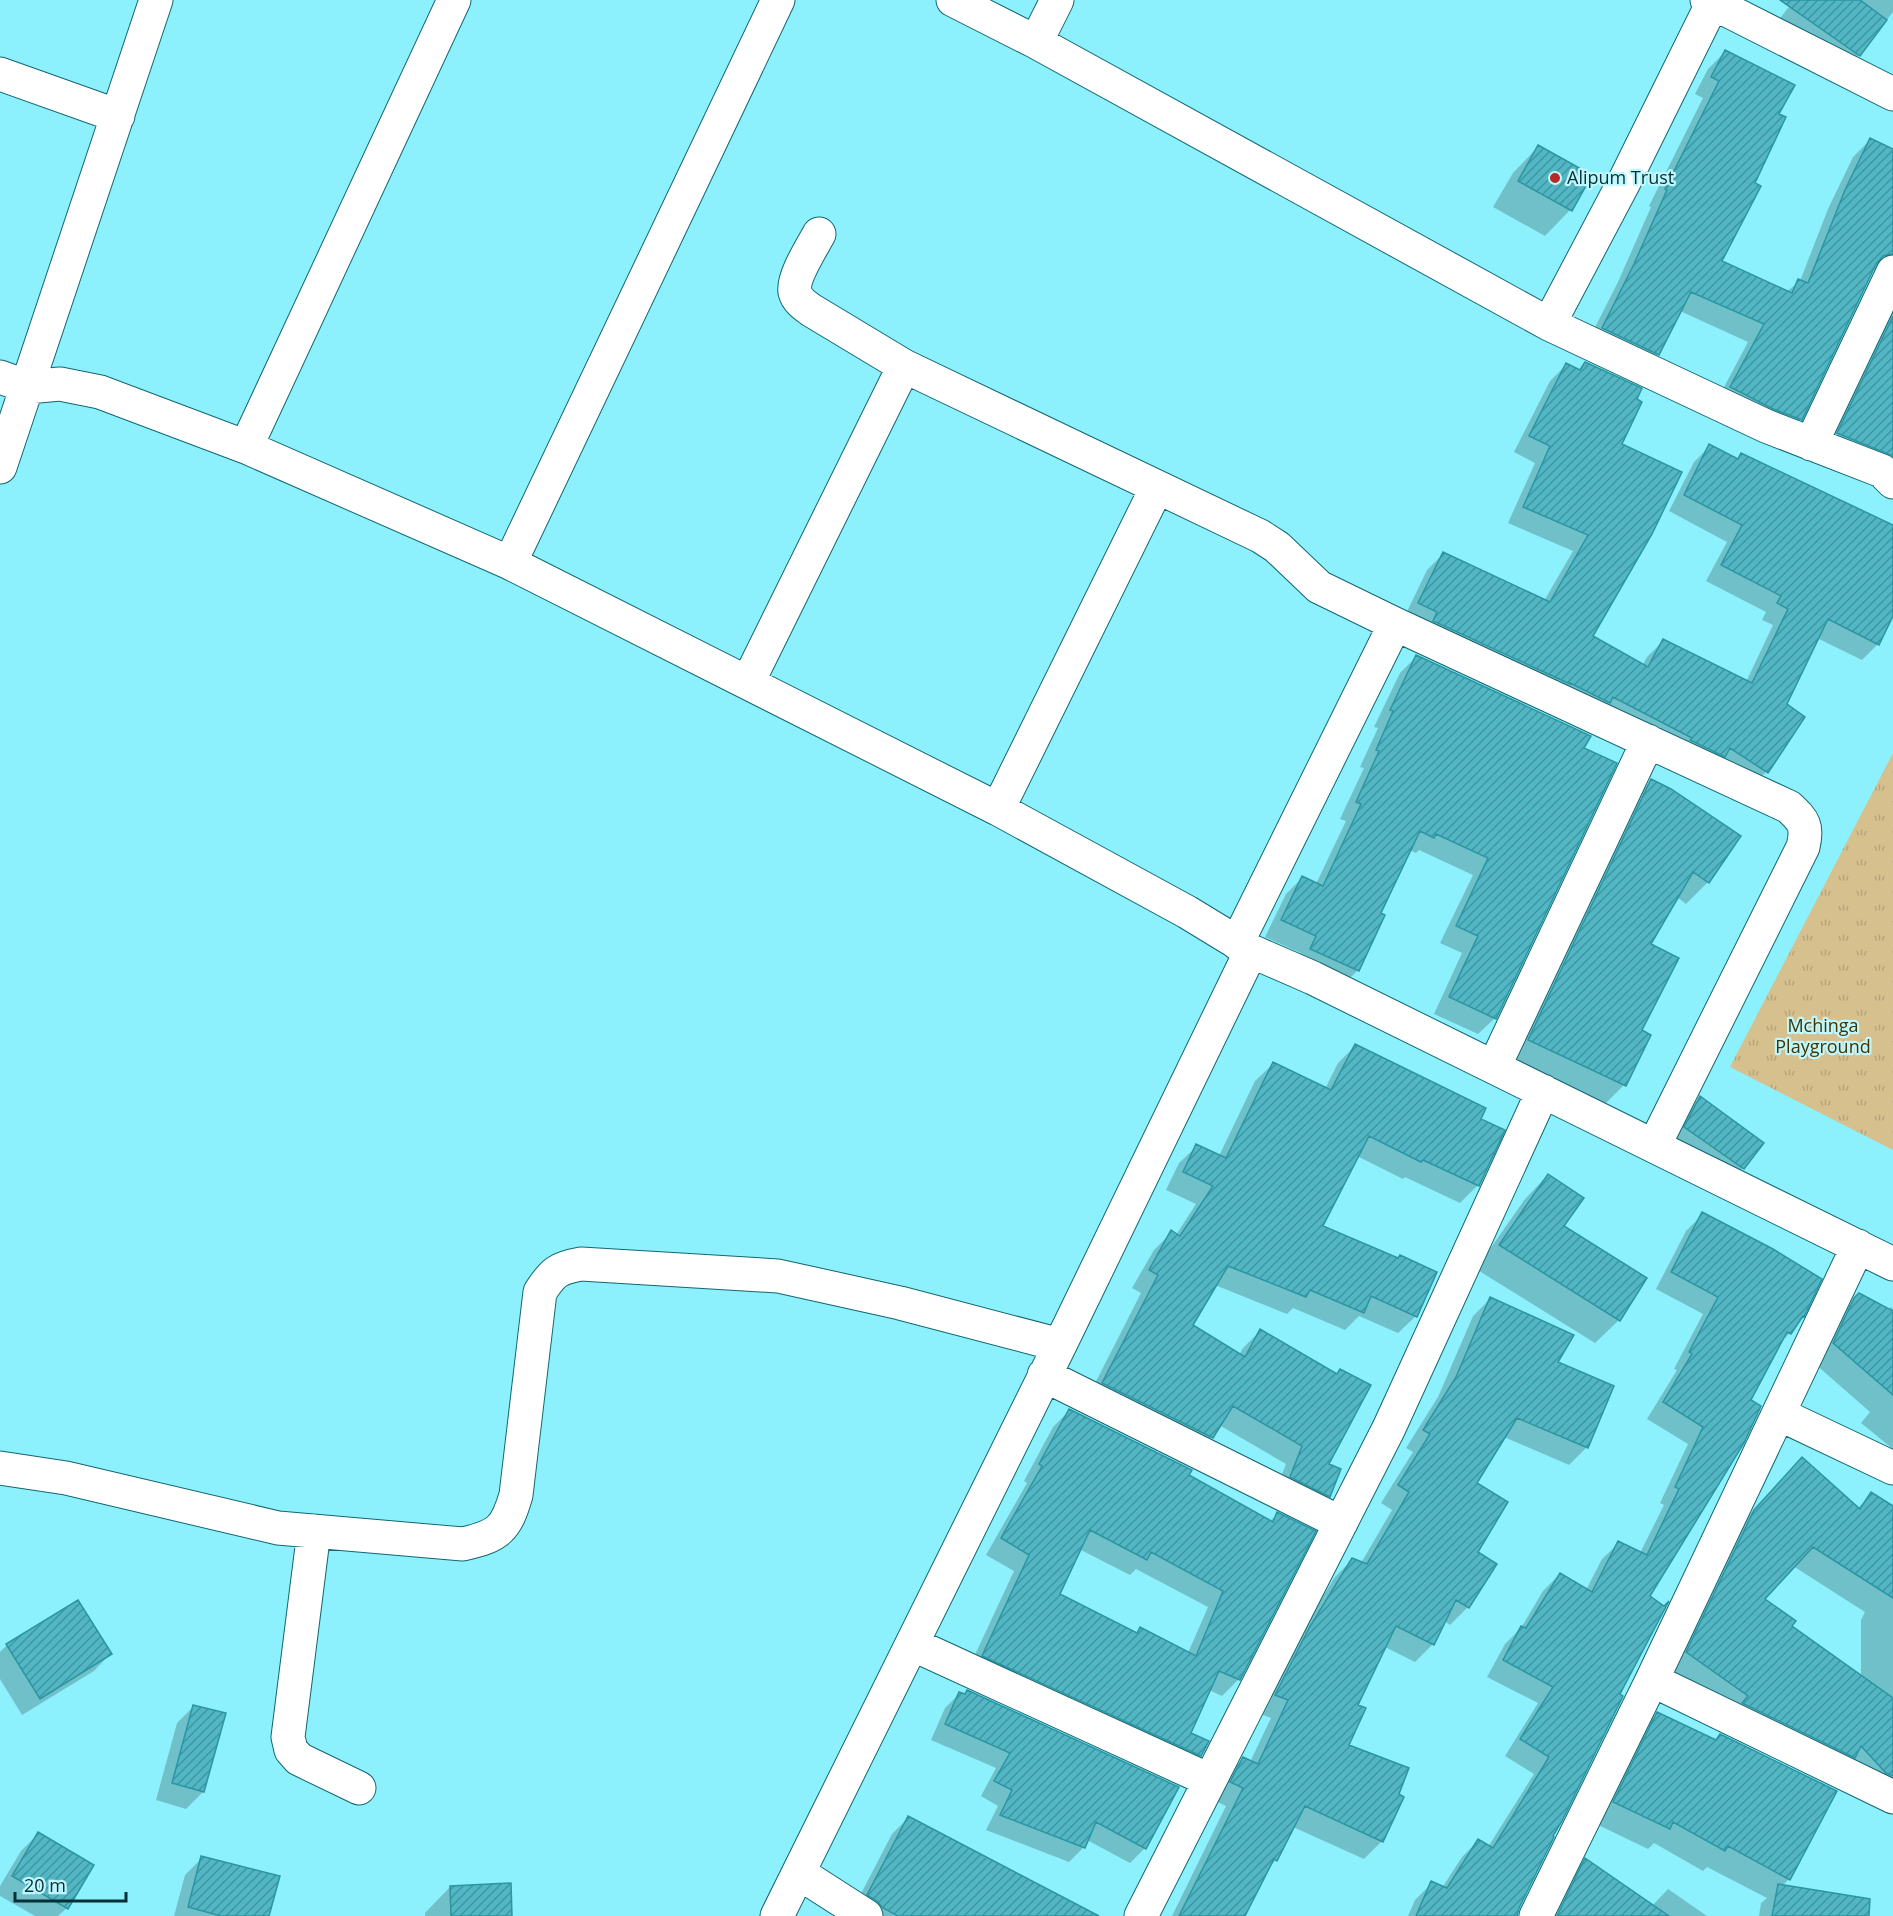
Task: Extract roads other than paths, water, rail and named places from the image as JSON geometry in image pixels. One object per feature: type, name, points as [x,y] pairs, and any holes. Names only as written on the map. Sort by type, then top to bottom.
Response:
[{"type":"street","points":[[0,467],[14,382],[118,116],[156,0]]},
{"type":"street","points":[[246,447],[454,0]]},
{"type":"street","points":[[510,563],[778,0]]},
{"type":"street","points":[[953,0],[1036,42],[1549,324],[1766,426],[1882,471],[1893,482]]},
{"type":"street","points":[[1036,42],[1057,0]]},
{"type":"street","points":[[1549,324],[1624,182],[1711,1],[1893,94]]},
{"type":"street","points":[[0,74],[118,116]]},
{"type":"street","points":[[819,234],[797,279],[796,293],[800,301],[811,310],[904,366],[1260,536],[1277,547],[1319,587],[1789,807],[1799,817],[1805,826],[1806,836],[1803,847],[1654,1146]]},
{"type":"street","points":[[1811,444],[1893,272]]},
{"type":"street","points":[[748,682],[904,366]]},
{"type":"street","points":[[14,382],[60,384],[100,392],[246,447],[510,563],[998,809],[1187,912],[1244,947],[1313,978],[1893,1264]]},
{"type":"street","points":[[998,809],[1157,487]]},
{"type":"street","points":[[777,1916],[1060,1345],[1395,624]]},
{"type":"street","points":[[1494,1067],[1648,741]]},
{"type":"street","points":[[1141,1916],[1389,1428],[1544,1091]]},
{"type":"street","points":[[1536,1916],[1653,1680],[1858,1246]]},
{"type":"street","points":[[0,1468],[66,1478],[278,1528],[463,1544],[483,1539],[501,1530],[511,1513],[516,1495],[540,1292],[550,1275],[562,1267],[581,1264],[778,1276],[900,1303],[1060,1345]]},
{"type":"street","points":[[1044,1375],[1341,1522]]},
{"type":"street","points":[[1779,1414],[1893,1468]]},
{"type":"street","points":[[314,1531],[288,1737],[291,1750],[299,1759],[359,1788]]},
{"type":"street","points":[[912,1644],[1209,1780]]},
{"type":"street","points":[[1653,1680],[1893,1797]]},
{"type":"street","points":[[799,1873],[866,1916]]},
{"type":"place","name":"Alipum Trust","points":[[1555,178]]},
{"type":"park label","name":"Mchinga Playground","points":[[1823,1036]]}]
